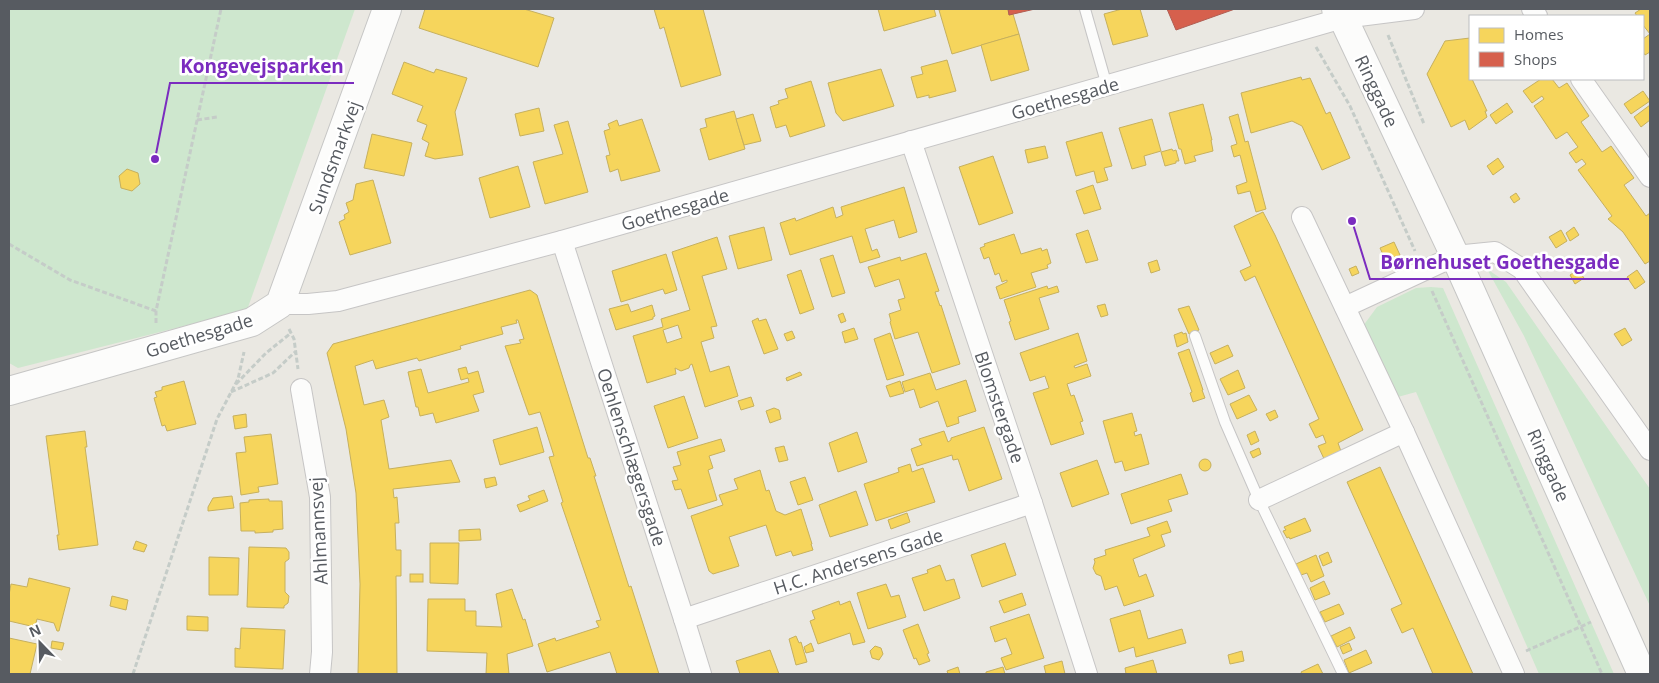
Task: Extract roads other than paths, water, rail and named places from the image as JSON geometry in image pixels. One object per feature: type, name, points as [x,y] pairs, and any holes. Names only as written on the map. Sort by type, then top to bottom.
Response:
[{"type":"street","name":"Sundsmarkvej","points":[[280,304],[387,9]]},
{"type":"street","name":"Goethesgade","points":[[9,391],[252,322],[280,304],[338,301],[562,241],[1306,29],[1340,14],[1414,9]]},
{"type":"street","name":"Ringgade","points":[[1340,14],[1455,256],[1642,674]]},
{"type":"street","points":[[1582,80],[1650,177]]},
{"type":"street","name":"Blomstergade","points":[[911,141],[1087,674]]},
{"type":"street","points":[[1302,217],[1404,432],[1510,667]]},
{"type":"street","name":"Oehlenschlægersgade","points":[[562,241],[700,674]]},
{"type":"street","points":[[1345,307],[1455,256],[1495,252],[1522,269],[1650,450]]},
{"type":"street","name":"Ahlmannsvej","points":[[301,389],[320,497],[322,652],[320,674]]},
{"type":"street","points":[[1259,500],[1404,432]]},
{"type":"street","name":"H.C. Andersens Gade","points":[[684,619],[1032,503]]},
{"type":"lane","points":[[1085,9],[1107,86]]},
{"type":"lane","points":[[1195,336],[1225,422],[1259,500],[1342,674]]},
{"type":"place","name":"Kongevejsparken","points":[[155,159]]},
{"type":"place","name":"Børnehuset Goethesgade","points":[[1352,221]]}]
